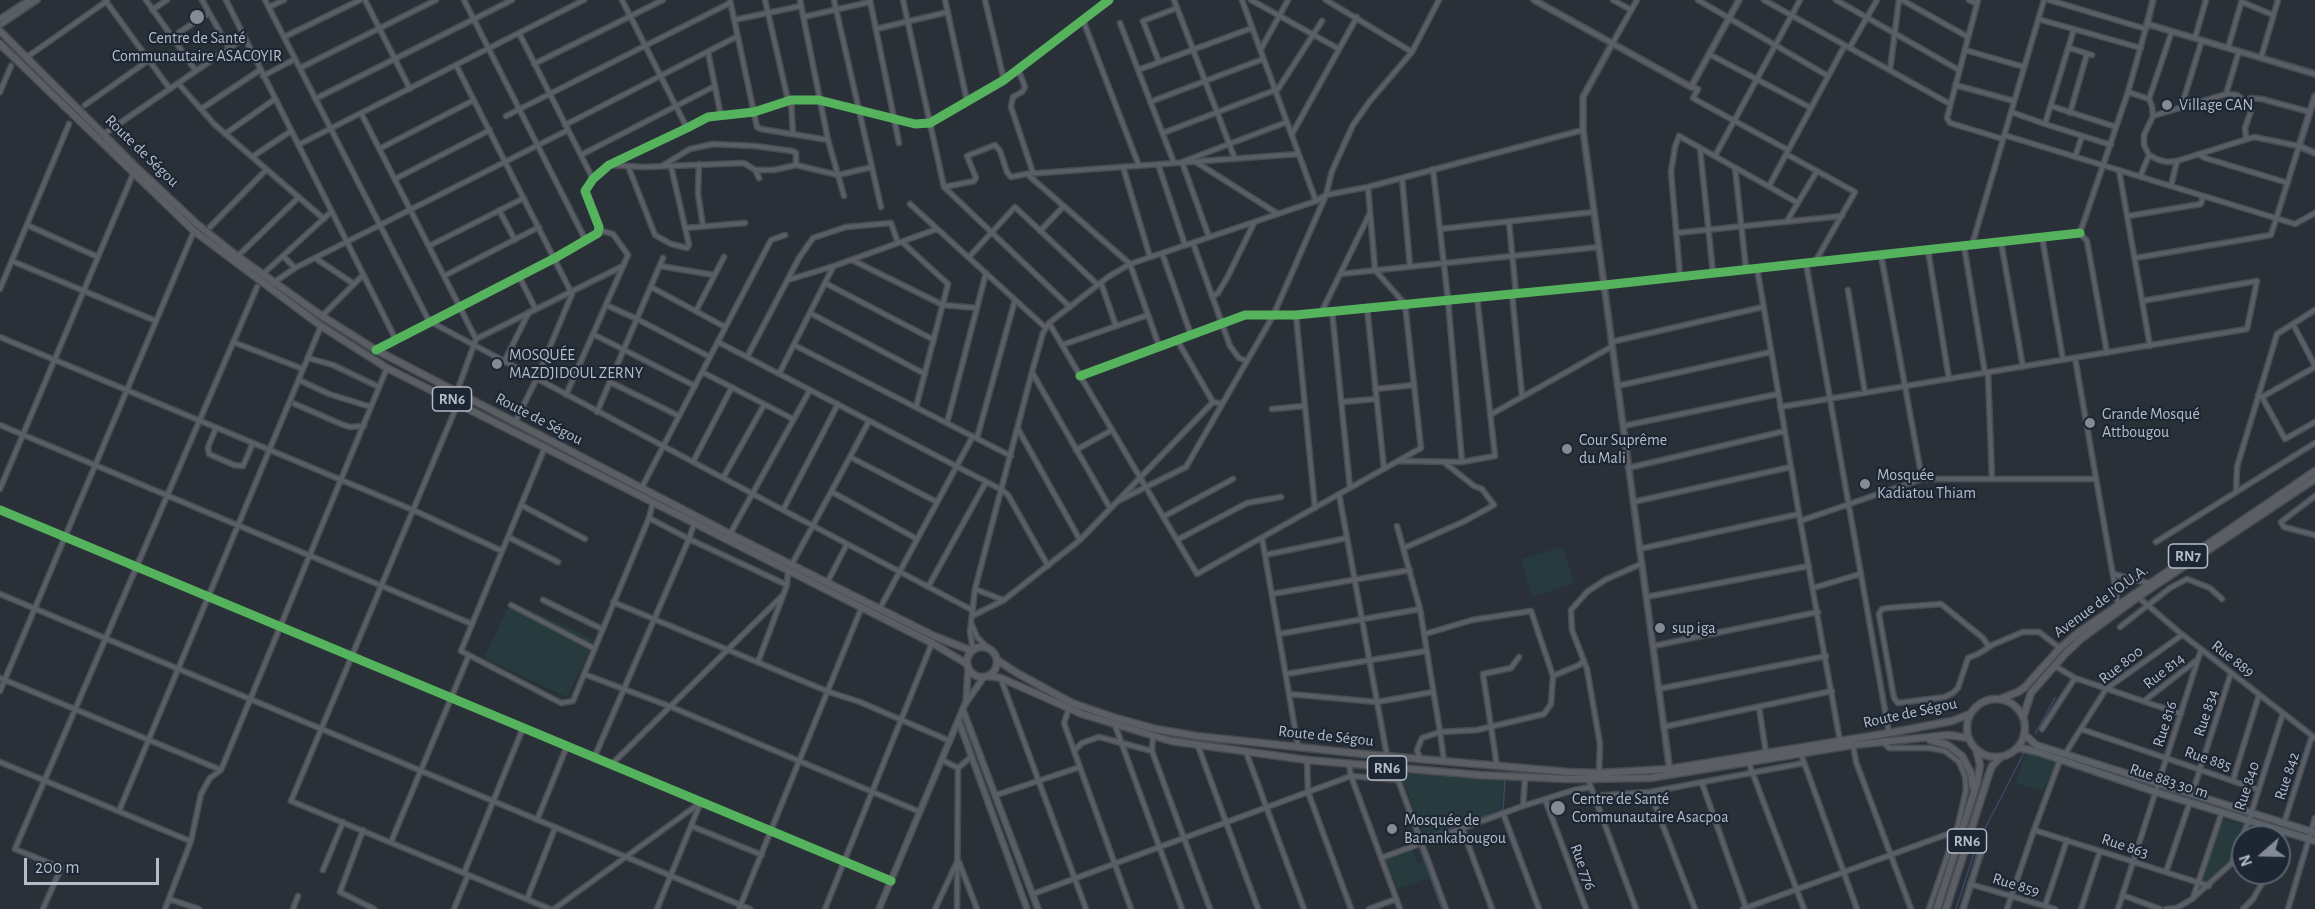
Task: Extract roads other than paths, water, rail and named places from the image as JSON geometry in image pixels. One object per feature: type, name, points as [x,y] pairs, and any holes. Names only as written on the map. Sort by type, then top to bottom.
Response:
[{"type":"highway","name":"Route de Ségou","points":[[0,31],[197,224],[262,275],[322,316],[376,350],[730,534],[861,609],[932,643],[968,667],[978,677],[1001,678],[1069,708],[1152,737],[1198,746],[1394,769],[1525,778],[1588,780],[1650,778],[1766,753],[1952,721],[1970,714]]},
{"type":"highway","name":"Route de Ségou","points":[[0,44],[194,231],[321,326],[387,368],[545,446],[694,524],[827,583],[934,636],[972,650],[988,648],[997,660],[1017,673],[1072,702],[1116,718],[1179,734],[1497,767],[1599,773],[1670,772],[1883,741],[1949,735],[1968,738],[1970,714]]},
{"type":"highway","name":"Avenue de l'O.U.A.","points":[[2000,699],[2025,687],[2060,648],[2118,604],[2315,471]]},
{"type":"highway","name":"Avenue de l'O.U.A.","points":[[2023,718],[2031,693],[2082,638],[2138,597],[2315,479]]},
{"type":"highway","points":[[968,667],[967,659],[972,650]]},
{"type":"highway","points":[[985,677],[995,670],[997,660]]},
{"type":"highway","points":[[1968,738],[1975,749],[1990,757],[2002,756],[2016,749],[2024,734],[2023,718],[2014,705],[2000,699],[1986,700],[1974,708],[1970,714]]},
{"type":"highway","name":"RN6","points":[[1915,738],[1940,741],[1955,749],[1967,763],[1971,774],[1972,801]]},
{"type":"highway","name":"RN6","points":[[1937,909],[1972,801],[1979,772],[1979,760],[1975,749]]},
{"type":"highway","name":"RN6","points":[[1946,909],[1989,774],[1995,762],[2002,756]]},
{"type":"main road","points":[[968,667],[964,707],[1038,909]]},
{"type":"main road","points":[[879,909],[964,707],[985,677]]},
{"type":"main road","points":[[958,722],[1028,909]]},
{"type":"main road","points":[[2024,734],[2036,745],[2147,781],[2157,788],[2192,795],[2250,817],[2284,823],[2313,836]]},
{"type":"main road","name":"Rue 883 30 m","points":[[2016,749],[2029,749],[2145,788],[2157,788],[2190,802],[2222,812],[2250,817],[2269,825]]},
{"type":"main road","name":"Rue 883 30 m","points":[[2291,832],[2313,836]]},
{"type":"street","points":[[0,19],[28,0]]},
{"type":"street","points":[[0,25],[37,0]]},
{"type":"street","points":[[27,57],[107,0],[170,89]]},
{"type":"street","points":[[146,0],[196,71]]},
{"type":"street","points":[[152,10],[167,0]]},
{"type":"street","points":[[202,0],[229,48]]},
{"type":"street","points":[[226,0],[395,338]]},
{"type":"street","points":[[265,0],[429,321],[536,380],[972,610]]},
{"type":"street","points":[[269,8],[284,0]]},
{"type":"street","points":[[284,37],[363,0],[410,89]]},
{"type":"street","points":[[300,68],[436,0]]},
{"type":"street","points":[[464,0],[586,241]]},
{"type":"street","points":[[315,99],[512,0]]},
{"type":"street","points":[[298,145],[584,0]]},
{"type":"street","points":[[622,0],[687,128]]},
{"type":"street","points":[[534,64],[663,0]]},
{"type":"street","points":[[765,0],[789,100],[793,134]]},
{"type":"street","points":[[800,0],[819,100],[844,196]]},
{"type":"street","points":[[834,0],[881,207]]},
{"type":"street","points":[[903,0],[944,187],[1070,307]]},
{"type":"street","points":[[945,0],[967,101]]},
{"type":"street","points":[[985,0],[1004,80]]},
{"type":"street","points":[[598,230],[585,191],[593,179],[609,165],[708,117],[754,112],[789,100],[819,100],[895,120],[915,124],[930,123],[1004,80],[1109,0]]},
{"type":"street","points":[[1174,0],[1235,159]]},
{"type":"street","points":[[1242,0],[1316,201]]},
{"type":"street","points":[[1251,0],[1339,50]]},
{"type":"street","points":[[1260,50],[1288,0]]},
{"type":"street","points":[[1326,0],[1412,52]]},
{"type":"street","points":[[1118,501],[1186,467],[1273,316],[1326,195],[1332,171],[1353,125],[1370,101],[1412,52],[1439,0]]},
{"type":"street","points":[[1534,0],[1698,89],[1693,98],[1856,192],[1815,262]]},
{"type":"street","points":[[1613,0],[1631,10]]},
{"type":"street","points":[[1637,0],[1583,97],[1583,130],[1596,212],[1616,386],[1670,772]]},
{"type":"street","points":[[1698,0],[1828,76]]},
{"type":"street","points":[[1691,87],[1738,0]]},
{"type":"street","points":[[1764,0],[1950,104]]},
{"type":"street","points":[[1715,156],[1800,0]]},
{"type":"street","points":[[1836,0],[1959,70]]},
{"type":"street","points":[[1850,47],[1877,0]]},
{"type":"street","points":[[1890,70],[1901,0],[1968,37]]},
{"type":"street","points":[[1969,0],[1977,2],[1947,116],[1950,123],[2075,157],[2295,224],[2315,213]]},
{"type":"street","points":[[1972,245],[2044,0]]},
{"type":"street","points":[[2049,0],[2172,31],[2315,74]]},
{"type":"street","points":[[2080,233],[2128,92],[2153,0]]},
{"type":"street","points":[[2195,38],[2206,0]]},
{"type":"street","points":[[2261,58],[2278,0]]},
{"type":"street","points":[[803,17],[870,1],[899,143]]},
{"type":"street","points":[[2228,48],[2242,1],[2273,15]]},
{"type":"street","points":[[506,116],[730,2],[759,128],[828,140]]},
{"type":"street","points":[[734,20],[801,6]]},
{"type":"street","points":[[1159,62],[1143,21],[1177,8]]},
{"type":"street","points":[[876,29],[948,12]]},
{"type":"street","points":[[172,37],[209,13]]},
{"type":"street","points":[[1291,135],[1357,17]]},
{"type":"street","points":[[2038,19],[2140,48]]},
{"type":"street","points":[[1083,20],[1139,166]]},
{"type":"street","points":[[1162,134],[1278,89],[1322,21]]},
{"type":"street","points":[[1120,23],[1174,163]]},
{"type":"street","points":[[1138,70],[1252,28]]},
{"type":"street","points":[[2044,124],[2074,29]]},
{"type":"street","points":[[2172,31],[2149,99],[2152,116],[2144,135],[2144,145],[2149,155],[2168,162],[2176,161],[2246,138],[2261,137],[2299,146],[2315,153]]},
{"type":"street","points":[[519,33],[593,179]]},
{"type":"street","points":[[565,125],[738,36]]},
{"type":"street","points":[[104,134],[244,38]]},
{"type":"street","points":[[2181,109],[2202,40]]},
{"type":"street","points":[[1768,186],[1845,45]]},
{"type":"street","points":[[2069,48],[2090,54],[2070,113]]},
{"type":"street","points":[[1965,50],[2024,68]]},
{"type":"street","points":[[2226,94],[2239,51]]},
{"type":"street","points":[[708,52],[721,116]]},
{"type":"street","points":[[1709,54],[1811,108]]},
{"type":"street","points":[[1150,102],[1263,58]]},
{"type":"street","points":[[263,76],[295,59]]},
{"type":"street","points":[[85,105],[148,60]]},
{"type":"street","points":[[456,65],[572,294],[536,380],[514,422]]},
{"type":"street","points":[[0,92],[2,81],[11,66]]},
{"type":"street","points":[[1018,69],[1025,87],[1022,92],[1013,97],[1011,107],[1033,173]]},
{"type":"street","points":[[201,109],[260,70]]},
{"type":"street","points":[[178,83],[225,134],[324,219]]},
{"type":"street","points":[[1955,85],[2014,101]]},
{"type":"street","points":[[581,155],[715,86]]},
{"type":"street","points":[[2128,92],[2149,99]]},
{"type":"street","points":[[2152,116],[2226,94],[2237,95],[2247,102],[2251,111],[2245,128],[2246,138]]},
{"type":"street","points":[[2135,258],[2271,235],[2315,96]]},
{"type":"street","points":[[225,134],[275,99]]},
{"type":"street","points":[[2247,102],[2251,99],[2262,99],[2310,112]]},
{"type":"street","points":[[379,149],[474,100]]},
{"type":"street","points":[[2051,106],[2116,128]]},
{"type":"street","points":[[2011,112],[2111,145]]},
{"type":"street","points":[[361,113],[476,339]]},
{"type":"street","points":[[1182,162],[1287,122]]},
{"type":"street","points":[[0,289],[69,124]]},
{"type":"street","points":[[395,179],[490,130]]},
{"type":"street","points":[[273,283],[295,268],[568,130]]},
{"type":"street","points":[[972,650],[970,638],[975,589],[1032,372],[1047,325],[1130,264],[1316,201],[1326,195],[1368,187],[1583,130]]},
{"type":"street","points":[[252,157],[291,131]]},
{"type":"street","points":[[1680,276],[1671,172],[1679,136],[1798,203]]},
{"type":"street","points":[[2075,157],[2082,136]]},
{"type":"street","points":[[662,166],[690,149],[713,144],[792,151],[796,153],[796,165]]},
{"type":"street","points":[[944,187],[974,181],[976,178],[967,156],[995,145],[1000,151],[1008,176],[1298,154]]},
{"type":"street","points":[[1700,147],[1713,273]]},
{"type":"street","points":[[2198,154],[2288,183]]},
{"type":"street","points":[[2140,177],[2149,155]]},
{"type":"street","points":[[1196,161],[1278,214]]},
{"type":"street","points":[[2171,186],[2176,161]]},
{"type":"street","points":[[1182,162],[1209,237]]},
{"type":"street","points":[[609,165],[671,166],[744,163],[755,170],[759,178]]},
{"type":"street","points":[[1158,164],[1185,245]]},
{"type":"street","points":[[699,165],[698,194],[703,226]]},
{"type":"street","points":[[755,170],[774,170],[796,165],[838,175],[872,167]]},
{"type":"street","points":[[628,166],[655,235],[671,244],[687,248],[689,245],[686,228],[671,166]]},
{"type":"street","points":[[1123,167],[1150,257]]},
{"type":"street","points":[[1734,167],[1746,269]]},
{"type":"street","points":[[210,227],[266,169]]},
{"type":"street","points":[[1433,169],[1448,300],[1462,462]]},
{"type":"street","points":[[2119,170],[2150,346]]},
{"type":"street","points":[[1786,222],[1817,171]]},
{"type":"street","points":[[0,489],[134,174]]},
{"type":"street","points":[[1026,174],[1130,264],[1159,346]]},
{"type":"street","points":[[1402,178],[1410,266]]},
{"type":"street","points":[[910,204],[1047,325],[1062,345],[1197,574],[1421,448],[1406,304],[1375,270],[1368,187]]},
{"type":"street","points":[[2128,216],[2201,204],[2203,196]]},
{"type":"street","points":[[237,256],[299,197]]},
{"type":"street","points":[[429,246],[524,198]]},
{"type":"street","points":[[1040,231],[1064,206]]},
{"type":"street","points":[[969,257],[1014,207],[1100,284],[1116,326]]},
{"type":"street","points":[[499,210],[516,240]]},
{"type":"street","points":[[1322,312],[1371,211]]},
{"type":"street","points":[[262,275],[332,212]]},
{"type":"street","points":[[1440,229],[1596,212]]},
{"type":"street","points":[[1676,233],[1842,216]]},
{"type":"street","points":[[1212,297],[1218,293],[1228,276],[1255,222]]},
{"type":"street","points":[[1509,222],[1522,396]]},
{"type":"street","points":[[686,228],[745,223]]},
{"type":"street","points":[[747,357],[799,258],[813,238],[846,227],[891,224],[900,242],[948,284],[916,407]]},
{"type":"street","points":[[27,225],[98,257]]},
{"type":"street","points":[[444,276],[539,227]]},
{"type":"street","points":[[787,281],[937,229]]},
{"type":"street","points":[[376,350],[395,338],[555,258],[586,241],[598,230]]},
{"type":"street","points":[[566,395],[628,255],[613,234],[598,230]]},
{"type":"street","points":[[0,691],[2,679],[35,609],[194,231]]},
{"type":"street","points":[[1080,376],[1245,315],[1296,315],[1605,285],[2080,233]]},
{"type":"street","points":[[2080,233],[2087,241],[2107,353]]},
{"type":"street","points":[[642,488],[771,240],[785,235]]},
{"type":"street","points":[[2042,237],[2063,360]]},
{"type":"street","points":[[2001,242],[2023,367]]},
{"type":"street","points":[[1193,243],[1233,351],[1239,358],[1247,361]]},
{"type":"street","points":[[1964,246],[1987,373],[1992,479]]},
{"type":"street","points":[[1340,274],[1600,247]]},
{"type":"street","points":[[1928,250],[1949,379]]},
{"type":"street","points":[[1162,253],[1191,335]]},
{"type":"street","points":[[1881,255],[1922,479]]},
{"type":"street","points":[[283,256],[295,268]]},
{"type":"street","points":[[696,311],[724,257]]},
{"type":"street","points":[[315,258],[354,284]]},
{"type":"street","points":[[597,412],[663,258]]},
{"type":"street","points":[[851,260],[943,305],[977,308]]},
{"type":"street","points":[[12,261],[156,321]]},
{"type":"street","points":[[1806,263],[1889,733]]},
{"type":"street","points":[[623,266],[476,339],[456,401],[413,510],[291,801],[552,909],[627,858],[701,802]]},
{"type":"street","points":[[660,266],[714,275]]},
{"type":"street","points":[[779,374],[834,266]]},
{"type":"street","points":[[1757,268],[1840,741]]},
{"type":"street","points":[[947,423],[986,273]]},
{"type":"street","points":[[322,316],[363,275]]},
{"type":"street","points":[[519,276],[535,309]]},
{"type":"street","points":[[1780,407],[2247,330],[2257,281],[2142,301]]},
{"type":"street","points":[[825,283],[934,340]]},
{"type":"street","points":[[43,909],[61,868],[15,849],[257,287]]},
{"type":"street","points":[[651,287],[725,327]]},
{"type":"street","points":[[1848,290],[1865,393]]},
{"type":"street","points":[[1397,461],[1462,462],[1495,456],[1477,297]]},
{"type":"street","points":[[880,608],[956,466],[975,437],[1016,300]]},
{"type":"street","points":[[606,305],[710,357]]},
{"type":"street","points":[[1367,307],[1384,469]]},
{"type":"street","points":[[1490,415],[1611,345],[1763,307]]},
{"type":"street","points":[[2236,492],[2236,467],[2260,396],[2277,334],[2315,310]]},
{"type":"street","points":[[504,362],[529,311]]},
{"type":"street","points":[[1332,311],[1350,488]]},
{"type":"street","points":[[810,313],[925,374]]},
{"type":"street","points":[[1062,345],[1148,315]]},
{"type":"street","points":[[1296,315],[1315,508]]},
{"type":"street","points":[[2260,396],[2315,367],[2292,324]]},
{"type":"street","points":[[119,811],[321,326]]},
{"type":"street","points":[[593,334],[695,386]]},
{"type":"street","points":[[0,337],[413,510],[502,551]]},
{"type":"street","points":[[1177,340],[1213,402],[1222,404]]},
{"type":"street","points":[[233,342],[303,369]]},
{"type":"street","points":[[718,342],[1002,490],[1008,495],[1048,566]]},
{"type":"street","points":[[794,345],[1011,456]]},
{"type":"street","points":[[1616,386],[1771,352]]},
{"type":"street","points":[[308,358],[333,364],[379,387]]},
{"type":"street","points":[[2075,358],[2118,604]]},
{"type":"street","points":[[165,909],[191,841],[201,794],[210,778],[221,770],[387,368]]},
{"type":"street","points":[[702,372],[794,419]]},
{"type":"street","points":[[1032,372],[1110,508]]},
{"type":"street","points":[[298,380],[329,394],[371,407]]},
{"type":"street","points":[[610,382],[680,416]]},
{"type":"street","points":[[1375,389],[1414,385]]},
{"type":"street","points":[[693,462],[732,387]]},
{"type":"street","points":[[730,534],[810,390]]},
{"type":"street","points":[[1622,426],[1778,394]]},
{"type":"street","points":[[2260,396],[2285,438],[2315,422]]},
{"type":"street","points":[[1341,402],[1376,399]]},
{"type":"street","points":[[972,619],[1004,600],[1080,540],[1213,402]]},
{"type":"street","points":[[295,404],[341,424],[364,426]]},
{"type":"street","points":[[783,510],[838,404]]},
{"type":"street","points":[[723,478],[764,405]]},
{"type":"street","points":[[1272,409],[1305,406]]},
{"type":"street","points":[[758,662],[787,585],[790,568],[869,421]]},
{"type":"street","points":[[0,425],[472,624]]},
{"type":"street","points":[[216,428],[208,447],[209,454],[234,465],[243,466],[253,443]]},
{"type":"street","points":[[1018,429],[1080,540]]},
{"type":"street","points":[[1076,450],[1112,430]]},
{"type":"street","points":[[1628,468],[1785,431]]},
{"type":"street","points":[[2156,542],[2315,443]]},
{"type":"street","points":[[545,446],[461,651],[564,704],[573,701],[649,518],[653,502]]},
{"type":"street","points":[[850,457],[937,502]]},
{"type":"street","points":[[1404,548],[1465,521],[1494,505],[1482,489],[1474,486],[1444,462]]},
{"type":"street","points":[[1632,502],[1791,467]]},
{"type":"street","points":[[1163,517],[1233,479]]},
{"type":"street","points":[[1800,521],[1922,479],[2096,479]]},
{"type":"street","points":[[928,587],[986,482]]},
{"type":"street","points":[[832,492],[917,539]]},
{"type":"street","points":[[1339,494],[1387,756],[1387,768]]},
{"type":"street","points":[[2315,496],[2281,522],[2284,527],[2315,535]]},
{"type":"street","points":[[1177,540],[1247,503],[1281,497]]},
{"type":"street","points":[[521,506],[585,539]]},
{"type":"street","points":[[0,510],[891,881]]},
{"type":"street","points":[[1639,549],[1799,514]]},
{"type":"street","points":[[649,518],[787,585]]},
{"type":"street","points":[[594,758],[622,690],[656,619],[694,524]]},
{"type":"street","points":[[1397,526],[1425,634],[1444,762]]},
{"type":"street","points":[[508,537],[558,562]]},
{"type":"street","points":[[1262,538],[1299,747]]},
{"type":"street","points":[[1265,555],[1347,538]]},
{"type":"street","points":[[827,583],[847,544]]},
{"type":"street","points":[[1599,773],[1600,744],[1584,659],[1572,630],[1571,609],[1587,592],[1605,580],[1641,564]]},
{"type":"street","points":[[1646,597],[1809,566]]},
{"type":"street","points":[[1272,594],[1410,570]]},
{"type":"street","points":[[1813,588],[1860,574]]},
{"type":"street","points":[[2113,574],[2148,583]]},
{"type":"street","points":[[2120,627],[2170,588],[2187,579],[2210,588],[2222,599]]},
{"type":"street","points":[[975,589],[1004,600]]},
{"type":"street","points":[[0,594],[740,907],[750,909]]},
{"type":"street","points":[[611,765],[783,595]]},
{"type":"street","name":"Rue 889","points":[[2138,597],[2182,635],[2314,737]]},
{"type":"street","points":[[543,600],[603,629]]},
{"type":"street","points":[[613,602],[950,741]]},
{"type":"street","points":[[1989,647],[1983,638],[1941,604],[1887,608],[1882,609],[1880,614],[1894,698],[1898,703],[1945,697],[1953,693],[1958,688],[1968,658],[1989,647],[2031,631],[2039,632],[2047,637],[2065,654]]},
{"type":"street","points":[[511,605],[595,649]]},
{"type":"street","points":[[740,907],[861,609]]},
{"type":"street","points":[[1279,634],[1420,609]]},
{"type":"street","points":[[1420,759],[1417,750],[1422,738],[1440,732],[1477,730],[1544,714],[1551,704],[1552,676],[1531,610],[1472,620],[1425,634]]},
{"type":"street","points":[[1653,646],[1818,612]]},
{"type":"street","points":[[972,619],[977,637],[988,648]]},
{"type":"street","name":"Rue 800","points":[[2065,754],[2106,689],[2182,635]]},
{"type":"street","points":[[825,909],[932,643]]},
{"type":"street","name":"Rue 816","points":[[2118,909],[2201,650]]},
{"type":"street","points":[[1286,674],[1426,651]]},
{"type":"street","points":[[391,842],[469,655]]},
{"type":"street","points":[[1658,690],[1826,656]]},
{"type":"street","points":[[1497,767],[1483,674],[1511,669],[1519,657]]},
{"type":"street","points":[[1552,676],[1579,665],[1584,659]]},
{"type":"street","name":"Rue 814","points":[[2144,702],[2199,659]]},
{"type":"street","points":[[2055,666],[2075,678],[2181,714]]},
{"type":"street","name":"Rue 834","points":[[2192,795],[2232,673]]},
{"type":"street","points":[[584,674],[669,706],[920,812]]},
{"type":"street","points":[[1001,678],[1086,909]]},
{"type":"street","points":[[2042,729],[2075,678]]},
{"type":"street","points":[[2,679],[221,770]]},
{"type":"street","points":[[1663,727],[1832,691]]},
{"type":"street","points":[[1289,694],[1377,702],[1433,692]]},
{"type":"street","points":[[2233,780],[2259,694]]},
{"type":"street","points":[[1759,707],[1766,753]]},
{"type":"street","points":[[1069,708],[1064,723],[1131,909]]},
{"type":"street","name":"Rue 840","points":[[2176,909],[2208,886],[2231,864],[2250,817],[2283,713]]},
{"type":"street","points":[[1115,724],[1182,909]]},
{"type":"street","points":[[454,909],[493,801],[523,728]]},
{"type":"street","name":"Rue 885","points":[[2081,729],[2259,790]]},
{"type":"street","points":[[1074,752],[1082,743],[1099,737],[1152,751]]},
{"type":"street","points":[[1152,737],[1152,751],[1210,909]]},
{"type":"street","name":"Rue 842","points":[[2284,823],[2314,737]]},
{"type":"street","points":[[1883,741],[1889,748],[1945,751],[1959,762],[1965,776],[1966,790],[1957,828],[1929,909]]},
{"type":"street","points":[[1853,745],[1856,762],[1911,909]]},
{"type":"street","points":[[537,820],[567,746]]},
{"type":"street","points":[[1198,746],[1258,909]]},
{"type":"street","points":[[1245,752],[1304,909]]},
{"type":"street","points":[[1800,753],[1857,909]]},
{"type":"street","points":[[958,768],[972,757]]},
{"type":"street","points":[[1307,759],[1308,792],[1351,909]]},
{"type":"street","points":[[942,760],[958,768]]},
{"type":"street","points":[[2007,909],[2060,760]]},
{"type":"street","points":[[1748,761],[1804,909]]},
{"type":"street","points":[[0,762],[191,841]]},
{"type":"street","points":[[1349,764],[1400,909]]},
{"type":"street","points":[[1594,796],[1650,792],[1804,764]]},
{"type":"street","points":[[996,795],[1080,766]]},
{"type":"street","points":[[957,909],[958,768]]},
{"type":"street","points":[[1394,769],[1446,909]]},
{"type":"street","points":[[1033,894],[1352,776],[1399,780]]},
{"type":"street","points":[[1523,806],[1525,778]]},
{"type":"street","points":[[1588,780],[1636,909]]},
{"type":"street","points":[[2145,788],[2147,781]]},
{"type":"street","points":[[1702,783],[1745,909],[1957,828]]},
{"type":"street","points":[[1381,858],[1523,806],[1591,787]]},
{"type":"street","points":[[1650,792],[1695,909]]},
{"type":"street","name":"Rue 776","points":[[1545,799],[1586,909]]},
{"type":"street","points":[[657,909],[701,802]]},
{"type":"street","points":[[2166,872],[2190,802]]},
{"type":"street","points":[[2192,899],[2222,812]]},
{"type":"street","points":[[1503,813],[1539,909]]},
{"type":"street","points":[[2287,908],[2313,836],[2315,818]]},
{"type":"street","points":[[323,870],[343,822]]},
{"type":"street","points":[[691,826],[762,855]]},
{"type":"street","points":[[527,900],[555,827]]},
{"type":"street","points":[[1462,828],[1492,909]]},
{"type":"street","points":[[1957,828],[1960,838]]},
{"type":"street","points":[[363,830],[340,892],[374,909]]},
{"type":"street","name":"Rue 863","points":[[2034,830],[2208,886]]},
{"type":"street","points":[[2045,906],[2067,840]]},
{"type":"street","points":[[2081,909],[2100,851]]},
{"type":"street","points":[[1963,909],[1981,852]]},
{"type":"street","points":[[935,909],[958,859]]},
{"type":"street","points":[[958,859],[977,909]]},
{"type":"street","name":"Rue 859","points":[[1970,884],[2055,909]]},
{"type":"street","points":[[2243,909],[2253,899],[2261,885]]},
{"type":"street","points":[[2122,895],[2160,909]]},
{"type":"street","points":[[293,909],[298,896]]},
{"type":"street","points":[[169,898],[200,909]]},
{"type":"street","points":[[1370,909],[1396,899]]},
{"type":"street","points":[[2166,909],[2176,909]]},
{"type":"waterway","points":[[2035,734],[2055,698]]},
{"type":"waterway","points":[[1956,909],[1977,844],[2025,751]]},
{"type":"waterway","points":[[1424,837],[1503,810],[1505,778]]},
{"type":"waterway","points":[[1419,847],[1442,909]]},
{"type":"place","name":"Centre de Santé Communautaire ASACOYIR","points":[[197,17]]},
{"type":"place","name":"Village CAN","points":[[2167,105]]},
{"type":"place","name":"MOSQUÉE MAZDJIDOUL ZERNY","points":[[497,364]]},
{"type":"place","name":"Grande Mosqué Attbougou","points":[[2090,423]]},
{"type":"place","name":"Cour Suprême du Mali","points":[[1567,449]]},
{"type":"place","name":"Mosquée Kadiatou Thiam","points":[[1865,484]]},
{"type":"place","name":"sup iga","points":[[1660,628]]},
{"type":"place","name":"Centre de Santé Communautaire Asacpoa","points":[[1558,808]]},
{"type":"place","name":"Mosquée de Banankabougou","points":[[1392,829]]}]
